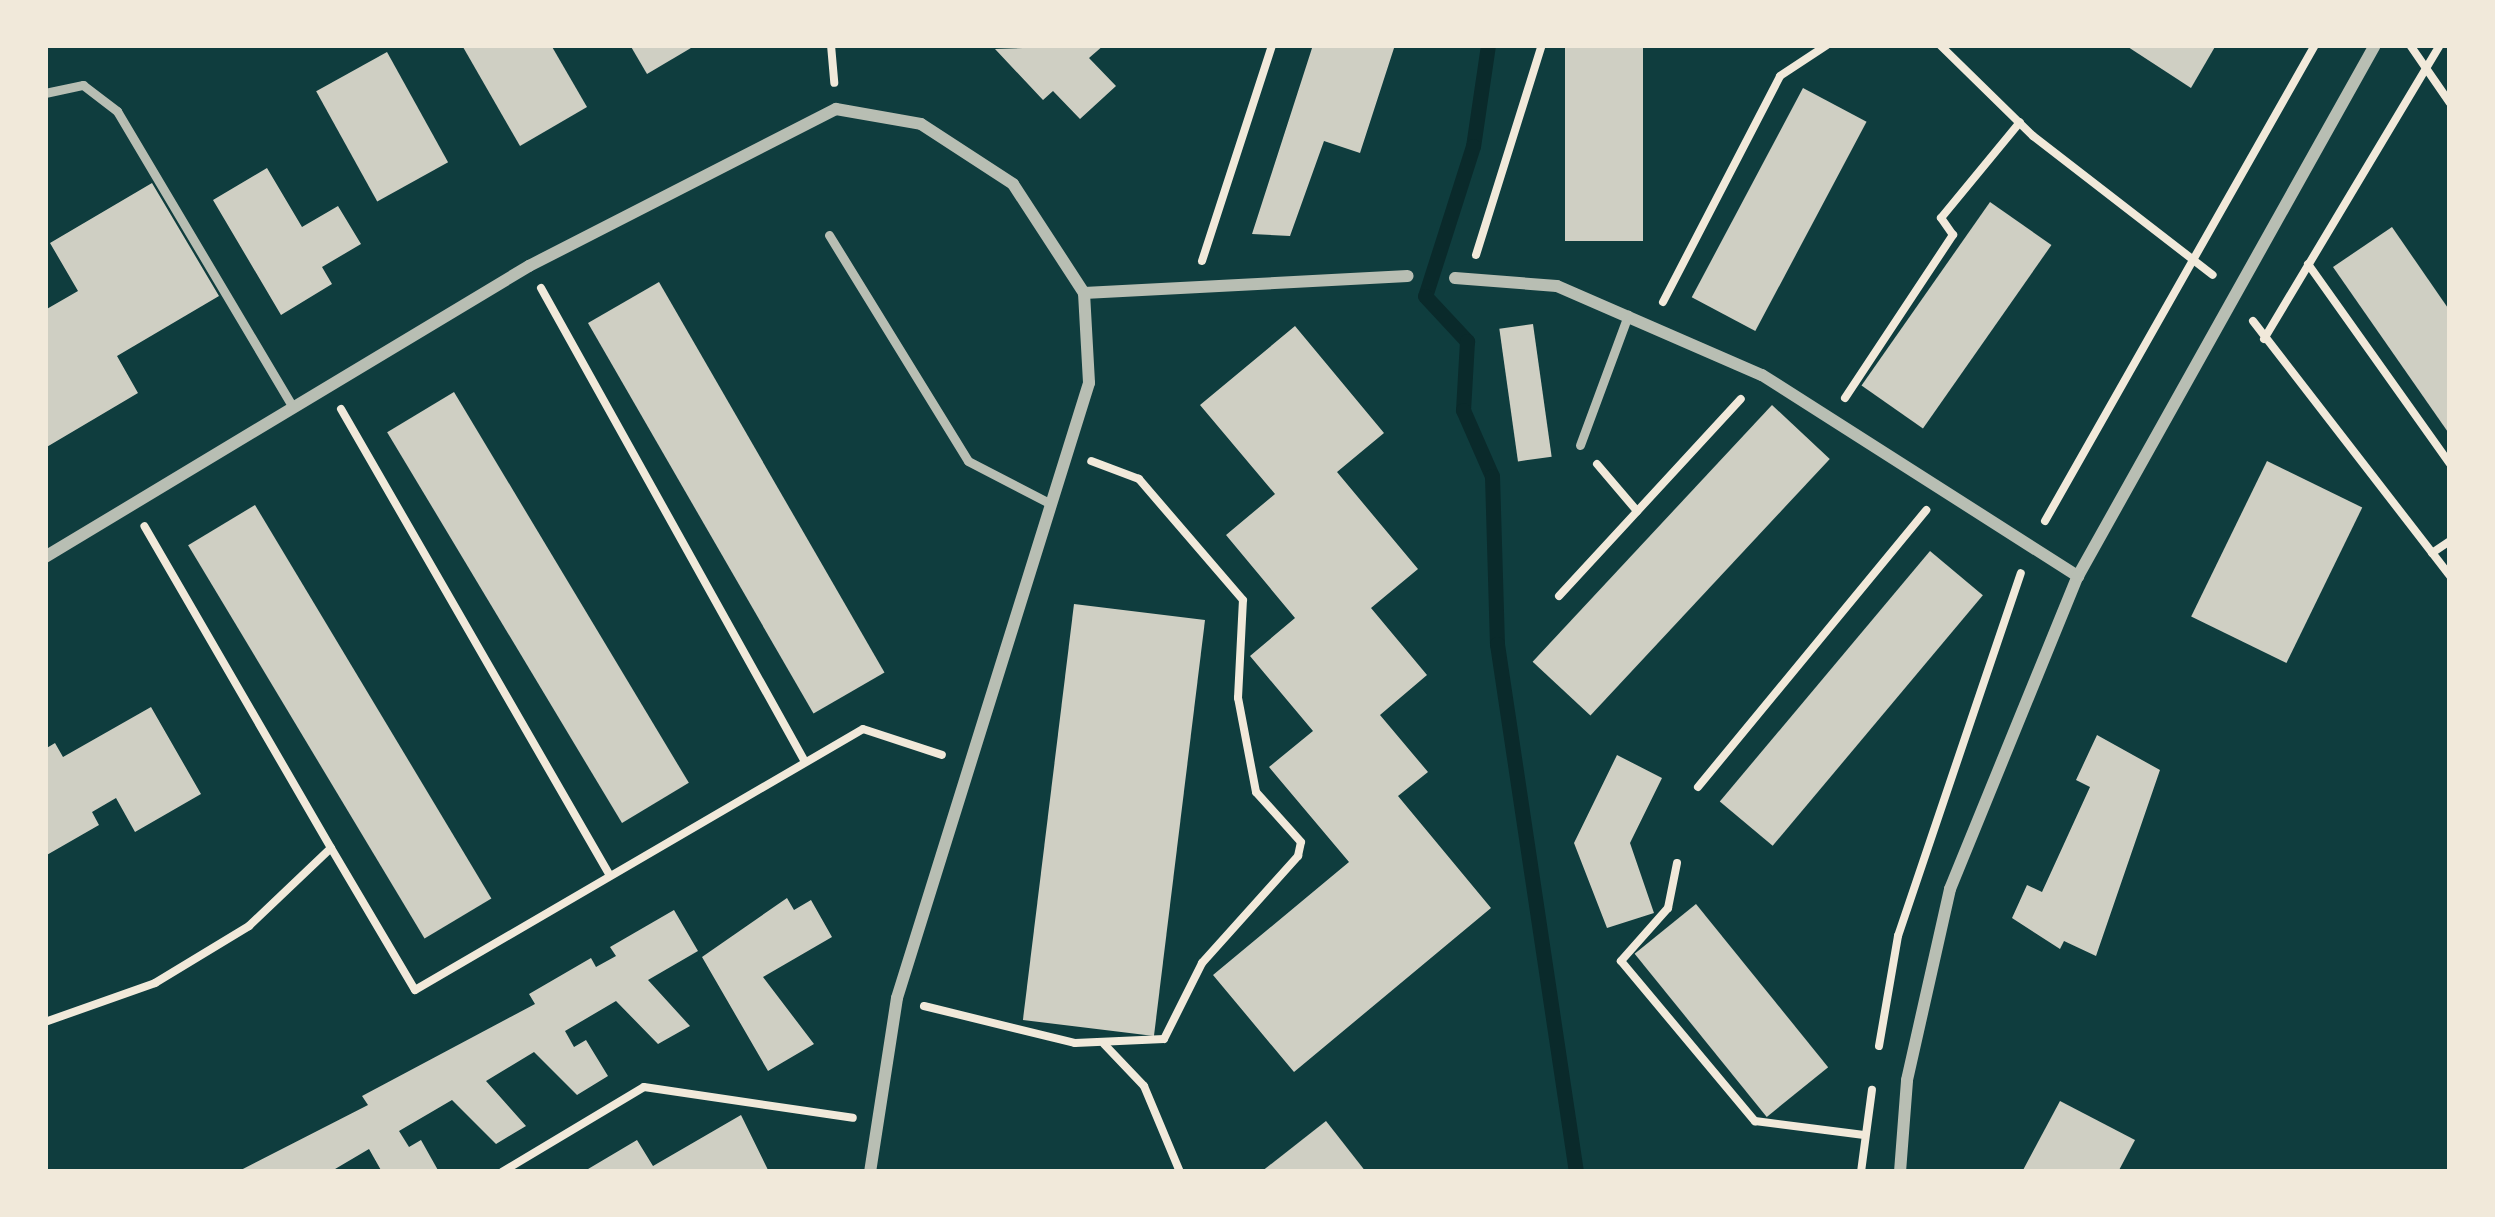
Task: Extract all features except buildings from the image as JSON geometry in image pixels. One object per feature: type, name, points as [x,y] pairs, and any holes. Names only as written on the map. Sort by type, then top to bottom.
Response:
[{"type":"street","points":[[1900,1172],[1907,1080],[1950,889],[2078,576],[2232,286],[2375,45]]},
{"type":"street","points":[[45,556],[529,266],[836,109],[921,124],[1013,184],[1084,293],[1089,383],[896,998],[870,1172]]},
{"type":"street","points":[[1084,293],[1408,276]]},
{"type":"street","points":[[1462,279],[1557,286],[1762,375],[2078,576]]},
{"type":"lane","points":[[45,93],[83,85],[117,111],[293,408]]},
{"type":"lane","points":[[829,235],[968,461],[1051,504]]},
{"type":"lane","points":[[1580,445],[1628,315]]},
{"type":"path","points":[[1194,286],[1272,45]]},
{"type":"path","points":[[1462,279],[1542,45]]},
{"type":"path","points":[[1652,324],[1780,76],[1827,45]]},
{"type":"path","points":[[1940,45],[2020,122],[2192,262],[2232,286],[2264,339],[2450,576]]},
{"type":"path","points":[[2031,546],[2315,45]]},
{"type":"path","points":[[2410,45],[2428,63],[2450,103]]},
{"type":"path","points":[[2264,339],[2440,45]]},
{"type":"path","points":[[1831,419],[1953,235],[1941,218],[2020,122]]},
{"type":"path","points":[[2308,264],[2450,464]]},
{"type":"path","points":[[529,266],[804,760]]},
{"type":"path","points":[[1559,596],[1762,375]]},
{"type":"path","points":[[328,386],[609,874]]},
{"type":"path","points":[[1580,445],[1637,511]]},
{"type":"path","points":[[896,998],[1104,1045],[1164,1039],[1202,963],[1301,842],[1256,791],[1238,698],[1243,599],[1139,478],[1066,454]]},
{"type":"path","points":[[1698,788],[1942,490]]},
{"type":"path","points":[[132,504],[415,990],[862,729],[969,764]]},
{"type":"path","points":[[2432,553],[2450,541]]},
{"type":"path","points":[[45,1022],[155,983],[249,926],[332,848]]},
{"type":"path","points":[[1677,863],[1668,908],[1621,961],[1755,1121],[1864,1135]]},
{"type":"path","points":[[1104,1045],[1144,1086],[1180,1172]]},
{"type":"path","points":[[502,1172],[644,1087],[878,1121]]},
{"type":"waterway","points":[[1488,45],[1473,146],[1425,296],[1467,341],[1463,410],[1492,476],[1497,644],[1576,1172]]}]
